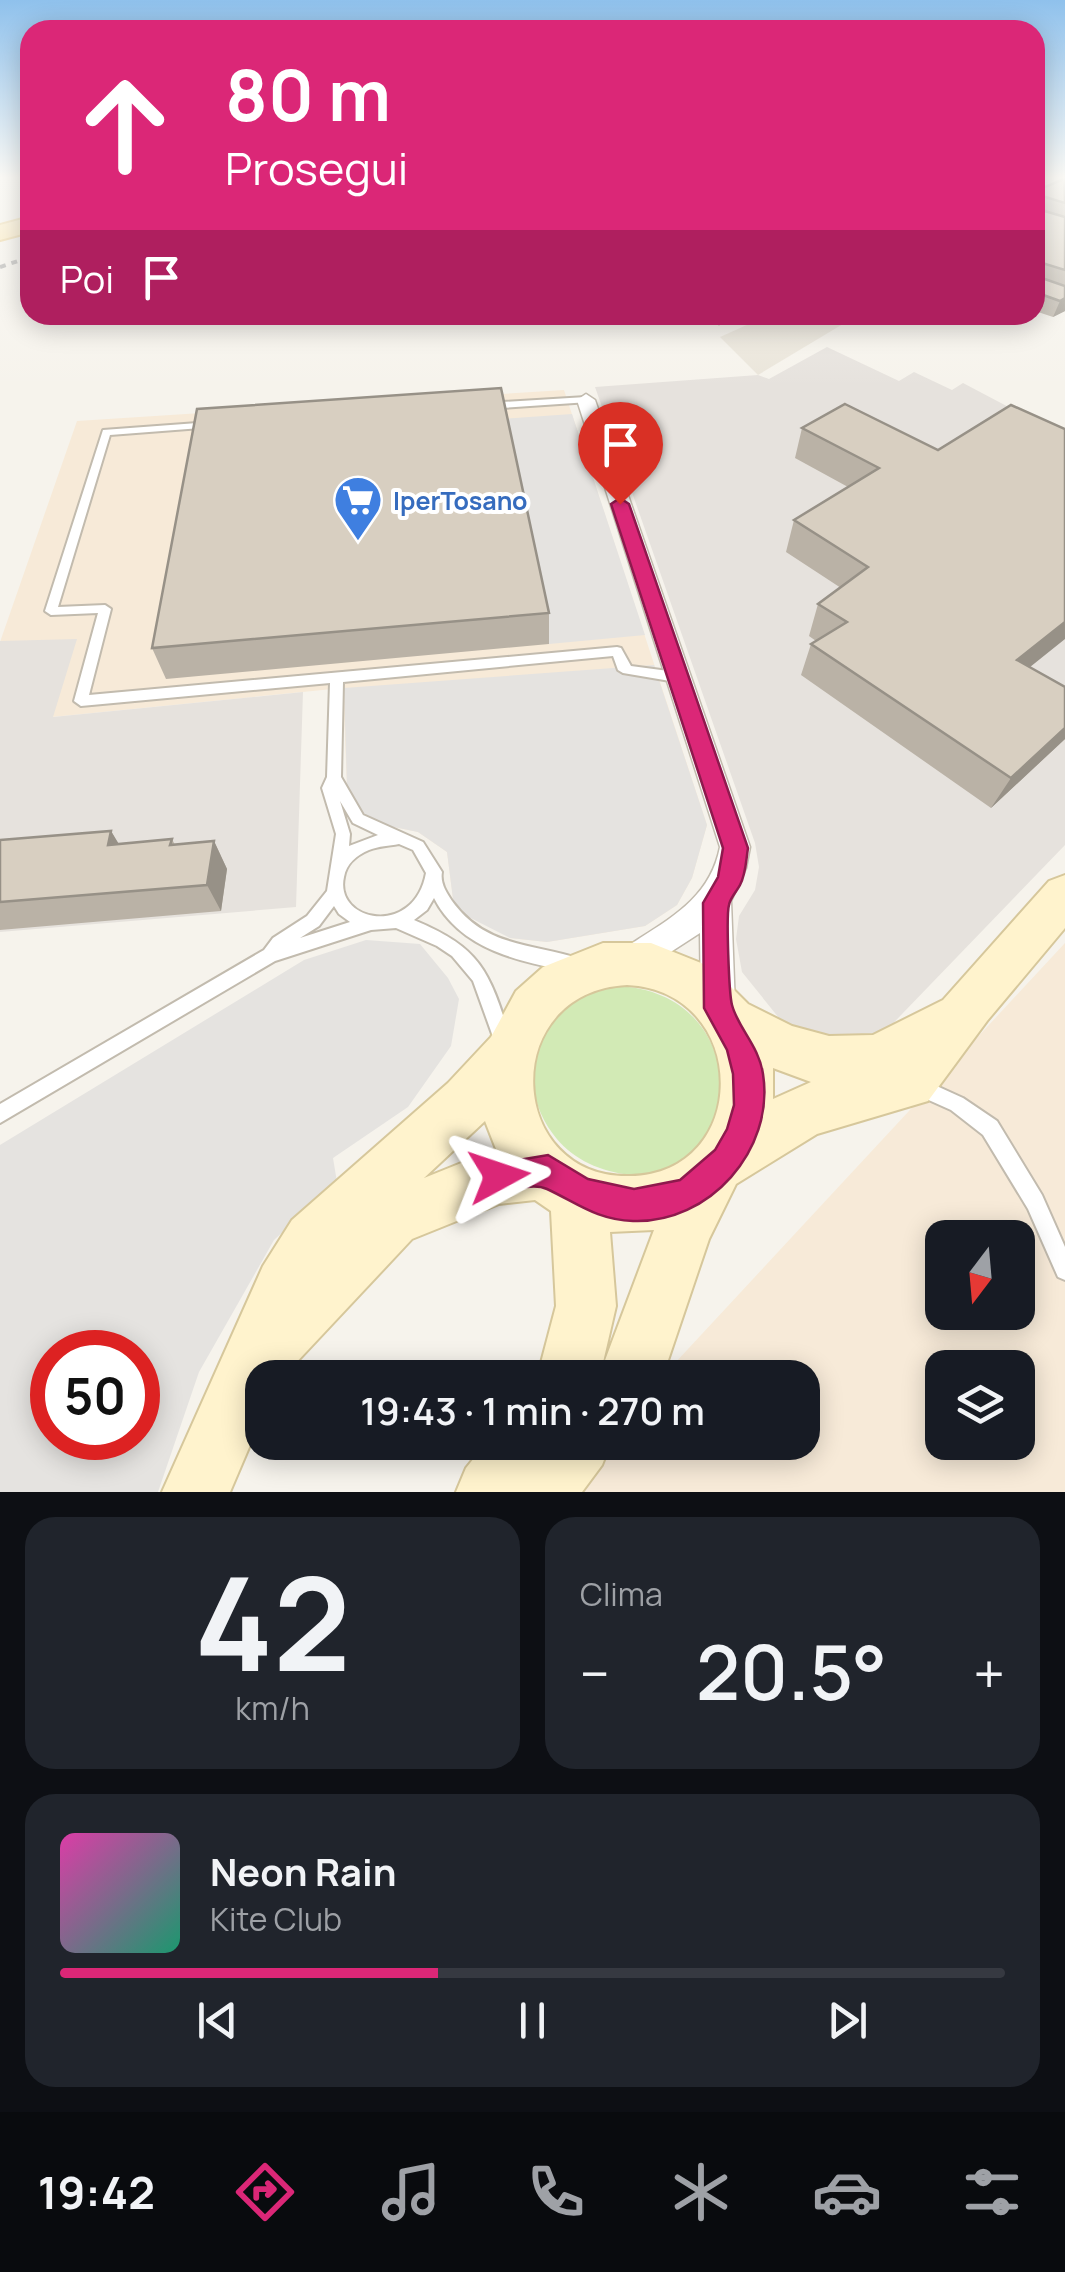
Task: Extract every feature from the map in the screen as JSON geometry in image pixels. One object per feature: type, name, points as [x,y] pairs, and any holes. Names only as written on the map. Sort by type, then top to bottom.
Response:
[{"type":"main road","points":[[970,1004],[898,1053],[868,1062],[836,1063],[783,1049],[722,1014],[675,976],[610,965],[570,974],[540,994],[519,1023],[508,1056],[506,1079],[513,1116],[530,1151],[563,1181],[606,1201],[634,1205],[663,1202],[690,1192],[779,1124],[810,1108],[910,1083],[970,1004],[1065,895]]},
{"type":"main road","points":[[636,1360],[684,1227],[742,1134],[749,1105],[748,1074],[740,1045],[722,1014]]},
{"type":"main road","points":[[196,1492],[284,1287],[313,1241],[467,1102],[508,1056]]},
{"type":"main road","points":[[256,1359],[392,1219],[499,1176],[563,1181]]},
{"type":"main road","points":[[563,1181],[586,1306],[572,1360]]},
{"type":"main road","points":[[490,1492],[516,1460]]},
{"type":"main road","points":[[540,1492],[565,1460]]},
{"type":"street","points":[[586,400],[735,848],[730,880],[716,903],[610,965]]},
{"type":"street","points":[[716,903],[722,1014]]},
{"type":"lane","points":[[471,408],[586,400]]},
{"type":"lane","points":[[221,424],[106,432],[51,611],[105,609],[80,701],[617,651],[628,670],[676,677]]},
{"type":"lane","points":[[270,955],[279,943],[312,921],[335,893],[343,834],[330,788],[334,777],[337,678]]},
{"type":"lane","points":[[334,777],[358,819],[396,839],[408,841],[425,853],[443,904],[483,940],[524,954],[610,965]]},
{"type":"lane","points":[[339,866],[364,844],[396,839]]},
{"type":"lane","points":[[0,1114],[270,955],[370,924],[398,921],[419,909],[434,882]]},
{"type":"lane","points":[[335,893],[346,913],[370,924]]},
{"type":"lane","points":[[398,921],[444,939],[469,958],[489,995],[508,1056]]},
{"type":"lane","points":[[910,1083],[956,1104],[990,1128],[1035,1202],[1065,1270]]},
{"type":"shaded area","points":[[747,325],[841,325],[758,375],[720,337]]},
{"type":"shaded area","points":[[827,347],[899,381],[914,372],[952,390],[963,383],[1065,437],[1065,845],[876,1041],[847,1046],[783,1023],[742,972],[736,939],[739,916],[755,890],[759,867],[755,843],[595,387],[758,375],[769,379]]},
{"type":"shaded area","points":[[564,390],[707,825],[692,878],[677,905],[645,926],[547,942],[510,938],[453,899],[447,852],[418,832],[389,826],[363,814],[347,787],[343,688],[52,717],[0,642],[77,421]]},
{"type":"shaded area","points":[[572,414],[645,635],[549,644],[502,419]]},
{"type":"shaded area","points":[[77,639],[53,717],[303,692],[296,907],[0,932],[0,641]]},
{"type":"shaded area","points":[[654,665],[707,825],[692,878],[677,905],[645,926],[547,942],[510,938],[443,904],[453,899],[447,852],[418,832],[389,826],[363,814],[347,787],[344,688]]},
{"type":"shaded area","points":[[366,940],[420,944],[448,978],[459,999],[451,1046],[408,1107],[333,1158],[337,1182],[274,1240],[199,1372],[158,1492],[0,1492],[0,1145],[304,960]]},
{"type":"shaded area","points":[[1065,943],[1065,1492],[561,1492],[587,1460],[820,1460],[820,1360],[678,1360]]},
{"type":"green space","points":[[616,986],[663,996],[696,1020],[715,1052],[720,1088],[714,1123],[695,1152],[665,1171],[624,1174],[584,1161],[553,1134],[536,1097],[535,1059],[550,1024],[579,996]]},
{"type":"building","points":[[1045,248],[1065,248],[1065,270],[1045,264]]},
{"type":"building","points":[[1045,279],[1065,286],[1065,298],[1060,301],[1045,296]]},
{"type":"building","name":"IperTosano","points":[[501,388],[549,613],[152,648],[197,409]]},
{"type":"building","points":[[845,404],[938,450],[1011,405],[1065,429],[1065,622],[1017,660],[1065,687],[1065,728],[1011,778],[811,644],[847,622],[818,604],[868,567],[794,520],[879,468],[802,428]]},
{"type":"building","points":[[111,831],[108,845],[172,839],[170,845],[214,841],[207,885],[0,902],[0,840]]},
{"type":"railway","points":[[0,267],[20,260]]},
{"type":"place","name":"IperTosano","points":[[358,542]]},
{"type":"route","points":[[499,1176],[548,1171],[578,1191],[606,1201],[634,1205],[663,1202],[690,1192],[726,1162],[742,1134],[749,1105],[748,1074],[740,1045],[718,1008],[716,903],[730,880],[735,848],[620,504]]}]
